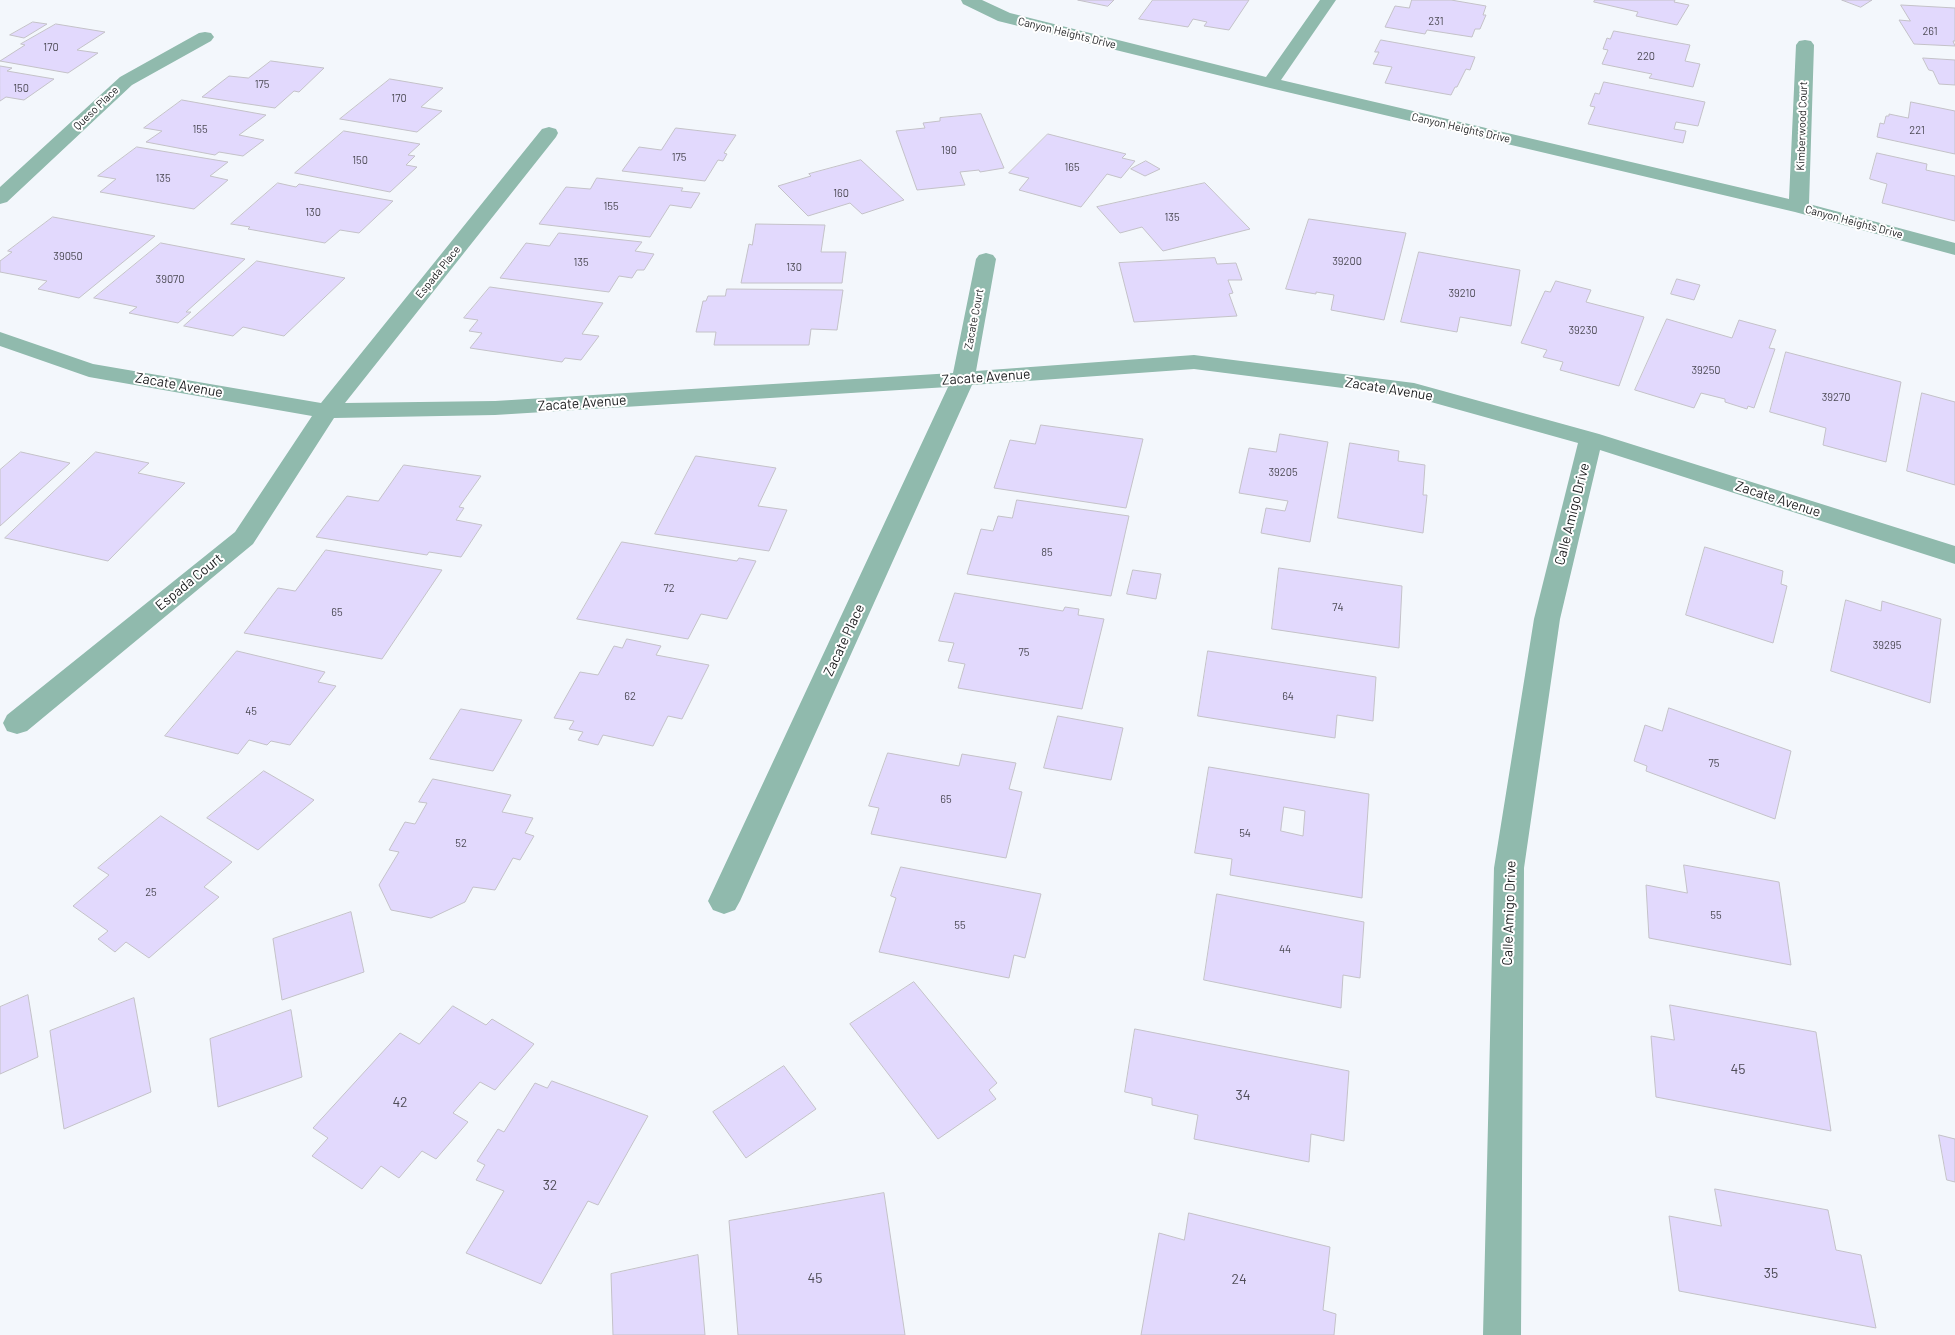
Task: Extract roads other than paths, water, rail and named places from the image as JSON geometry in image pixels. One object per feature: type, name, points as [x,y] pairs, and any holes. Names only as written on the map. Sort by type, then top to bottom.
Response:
[{"type":"street","name":"Canyon Heights Drive","points":[[968,0],[1004,17],[1270,83],[1799,207],[1955,249]]},
{"type":"street","points":[[1270,83],[1328,0]]},
{"type":"street","name":"Queso Place","points":[[0,198],[126,81],[205,37]]},
{"type":"street","name":"Kimberwood Court","points":[[1799,207],[1805,45]]},
{"type":"street","name":"Espada Place","points":[[326,411],[549,133]]},
{"type":"street","name":"Zacate Court","points":[[963,379],[986,259]]},
{"type":"street","name":"Zacate Avenue","points":[[0,339],[89,370],[326,411],[495,408],[963,379],[1194,362],[1414,390],[1591,439],[1955,555]]},
{"type":"street","name":"Zacate Place","points":[[724,901],[963,379]]},
{"type":"street","name":"Espada Court","points":[[17,723],[244,538],[326,411]]},
{"type":"street","name":"Calle Amigo Drive","points":[[1502,1335],[1508,868],[1547,619],[1591,439]]}]
